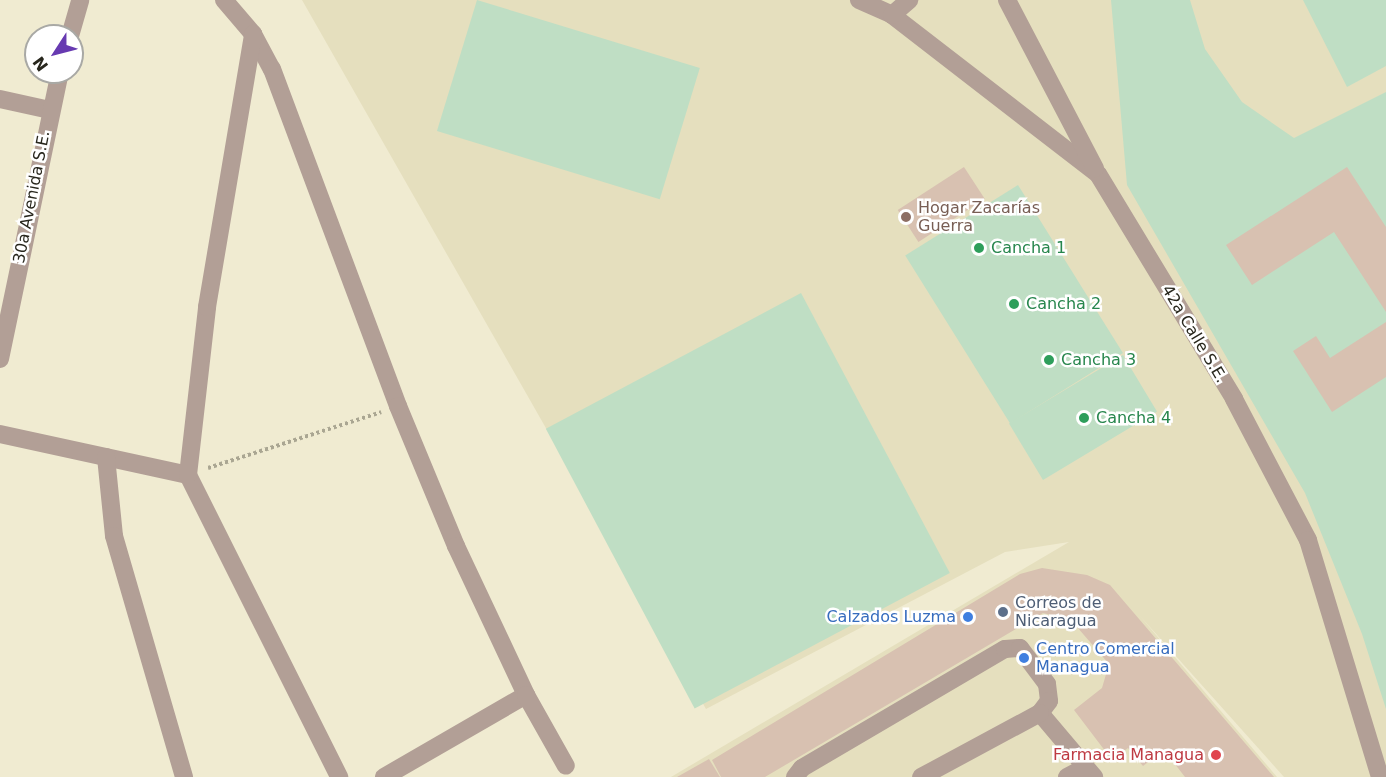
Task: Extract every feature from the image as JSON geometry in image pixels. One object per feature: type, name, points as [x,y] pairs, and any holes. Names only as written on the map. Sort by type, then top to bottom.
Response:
[{"type":"street","points":[[73,24],[80,0]]},
{"type":"street","points":[[224,0],[253,34],[272,69],[398,406],[456,546],[526,695],[566,766]]},
{"type":"street","name":"42a Calle S.E.","points":[[859,0],[892,15],[1098,174],[1234,399],[1308,540],[1380,777]]},
{"type":"street","points":[[892,15],[909,0]]},
{"type":"street","points":[[1007,0],[1098,174]]},
{"type":"street","points":[[253,34],[207,307],[188,475],[339,777]]},
{"type":"street","name":"30a Avenida S.E.","points":[[0,359],[57,84]]},
{"type":"street","points":[[0,99],[50,110]]},
{"type":"street","points":[[0,434],[188,475]]},
{"type":"street","points":[[106,457],[114,536],[184,777]]},
{"type":"street","points":[[795,777],[1005,649],[1020,648],[1047,684],[1049,701],[1040,713],[921,777]]},
{"type":"street","points":[[384,777],[526,695]]},
{"type":"street","points":[[1040,713],[1089,772],[1066,777]]},
{"type":"path","points":[[188,475],[398,406]]},
{"type":"shaded area","name":"Hogar Zacarías Guerra","points":[[302,0],[1386,0],[1386,777],[1284,777],[1140,616],[1277,777],[671,777],[1069,542],[1005,552],[706,709]]},
{"type":"green space","points":[[477,0],[700,68],[660,199],[437,131]]},
{"type":"green space","points":[[1111,0],[1190,0],[1205,49],[1242,102],[1294,138],[1386,92],[1386,709],[1362,634],[1305,493],[1127,185]]},
{"type":"green space","points":[[1303,0],[1386,0],[1386,66],[1347,87]]},
{"type":"green space","points":[[1018,185],[1123,353],[1010,423],[905,255]]},
{"type":"green space","points":[[801,293],[950,573],[695,709],[546,429]]},
{"type":"green space","name":"Cancha 4","points":[[1123,355],[1157,412],[1043,480],[1009,424]]},
{"type":"building","points":[[964,167],[985,199],[918,242],[898,210]]},
{"type":"building","points":[[1347,167],[1386,227],[1386,312],[1334,232],[1252,285],[1226,245]]},
{"type":"building","points":[[1386,322],[1386,377],[1332,412],[1293,351],[1316,336],[1330,358]]},
{"type":"building","points":[[1042,568],[1087,575],[1110,585],[1274,777],[1185,777],[1164,750],[1143,766],[1128,748],[1112,760],[1074,710],[1102,688],[1109,664],[1071,620],[1043,613],[765,777],[721,777],[712,760],[1020,574]]},
{"type":"building","points":[[709,759],[720,777],[677,777]]},
{"type":"place","name":"Hogar Zacarías Guerra","points":[[906,217]]},
{"type":"place","name":"Cancha 1","points":[[979,248]]},
{"type":"place","name":"Cancha 2","points":[[1014,304]]},
{"type":"place","name":"Cancha 3","points":[[1049,360]]},
{"type":"place","name":"Cancha 4","points":[[1084,418]]},
{"type":"place","name":"Correos de Nicaragua","points":[[1003,612]]},
{"type":"place","name":"Calzados Luzma","points":[[968,617]]},
{"type":"place","name":"Centro Comercial Managua","points":[[1024,658]]},
{"type":"place","name":"Farmacia Managua","points":[[1216,755]]}]
